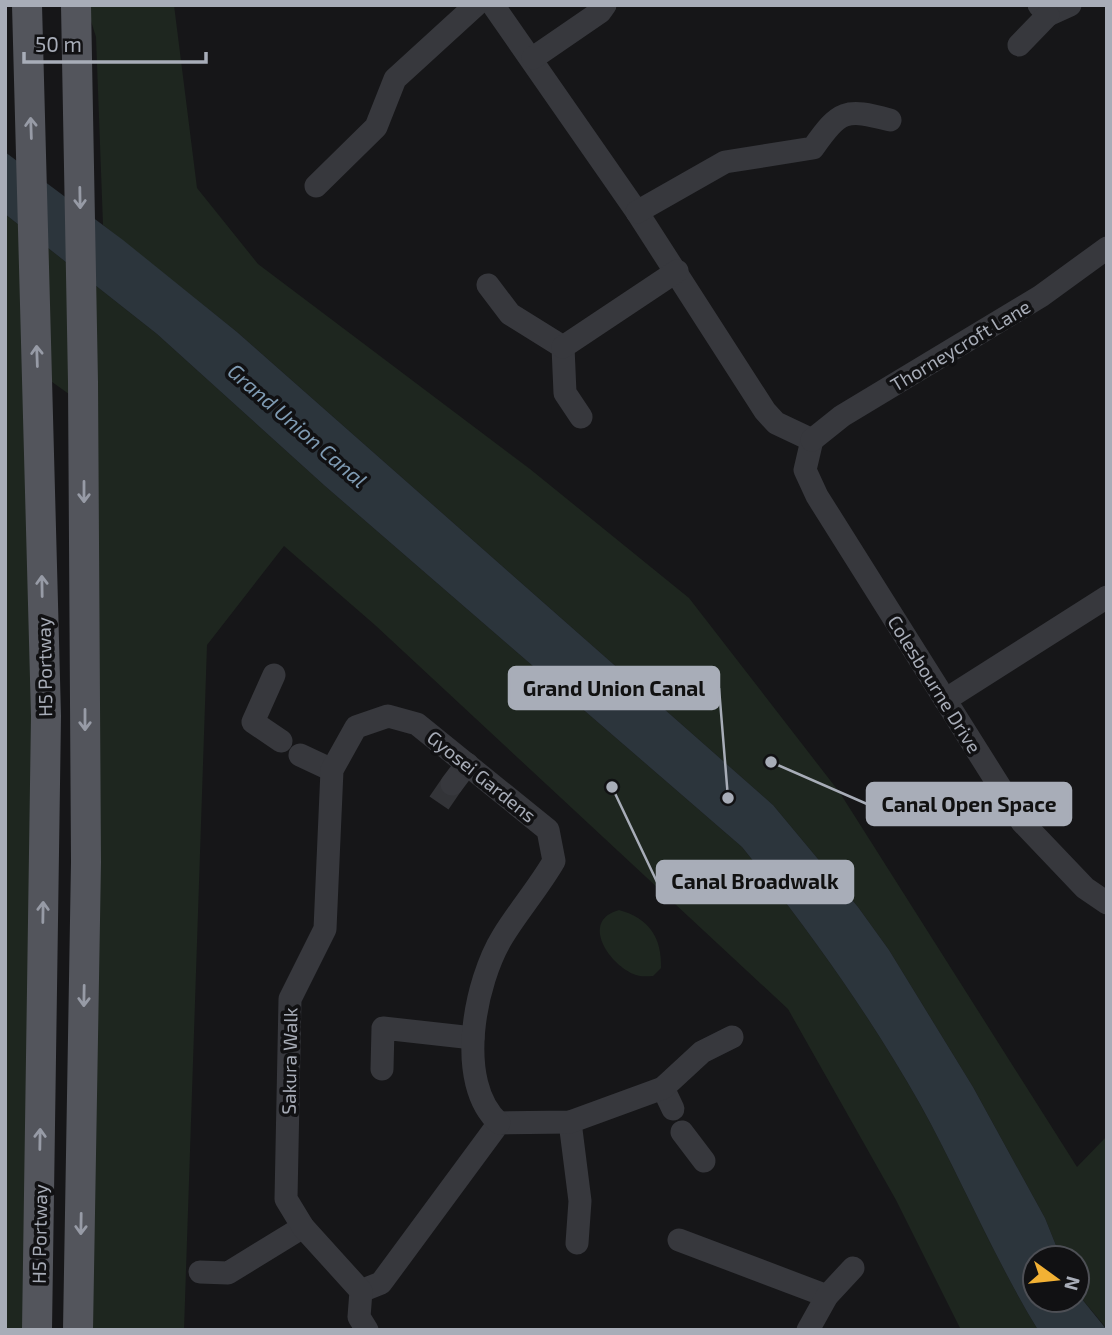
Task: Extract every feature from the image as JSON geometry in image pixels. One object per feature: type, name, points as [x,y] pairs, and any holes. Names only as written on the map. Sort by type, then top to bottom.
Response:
[{"type":"main road","name":"H5 Portway","points":[[27,18],[46,716],[37,1330]]},
{"type":"main road","points":[[76,19],[84,424],[86,862],[78,1330]]},
{"type":"street","points":[[316,186],[376,127],[395,79],[476,5]]},
{"type":"street","points":[[493,5],[533,58],[677,271],[765,411],[776,423],[812,440]]},
{"type":"street","points":[[533,58],[600,12],[606,5]]},
{"type":"street","points":[[1019,45],[1044,10],[1070,5]]},
{"type":"street","points":[[637,212],[725,162],[813,148],[833,121],[852,111],[890,120]]},
{"type":"street","name":"Thorneycroft Lane","points":[[812,440],[842,416],[1041,296],[1107,248]]},
{"type":"street","points":[[564,347],[677,271]]},
{"type":"street","points":[[488,285],[510,314],[564,347]]},
{"type":"street","points":[[564,347],[565,393],[581,417]]},
{"type":"street","name":"Colesbourne Drive","points":[[812,440],[805,470],[817,496],[1022,822],[1085,888],[1107,903]]},
{"type":"street","points":[[945,700],[1107,597]]},
{"type":"street","points":[[274,676],[253,722],[281,741]]},
{"type":"street","name":"Gyosei Gardens","points":[[388,716],[418,724],[548,830],[554,860],[502,938],[481,990],[473,1038],[474,1075],[488,1113],[499,1123]]},
{"type":"street","name":"Sakura Walk","points":[[361,1291],[303,1227],[286,1199],[289,999],[325,929],[332,770],[356,727],[388,716]]},
{"type":"street","points":[[300,755],[332,770]]},
{"type":"street","points":[[452,784],[467,764]]},
{"type":"street","points":[[382,1069],[383,1028],[473,1038]]},
{"type":"street","points":[[359,1325],[361,1291],[381,1283],[499,1123],[570,1122],[663,1087],[702,1052],[732,1037]]},
{"type":"street","points":[[663,1087],[673,1109]]},
{"type":"street","points":[[570,1122],[580,1201],[578,1243]]},
{"type":"street","points":[[682,1132],[704,1161]]},
{"type":"street","points":[[200,1272],[228,1273],[303,1227]]},
{"type":"street","points":[[680,1240],[827,1296]]},
{"type":"street","points":[[808,1330],[827,1296],[853,1268]]},
{"type":"shaded area","points":[[86,5],[174,5],[197,188],[258,264],[530,469],[689,598],[840,793],[1077,1167],[1107,1136],[1107,1329],[1091,1310],[1091,1244],[1055,1244],[1045,1218],[973,1087],[889,950],[858,907],[773,805],[237,332],[103,225],[96,37]]},
{"type":"shaded area","points":[[5,214],[157,334],[325,486],[742,847],[790,908],[880,1037],[920,1104],[1021,1300],[1021,1314],[1029,1314],[1038,1330],[961,1330],[896,1200],[788,1009],[375,625],[284,546],[207,645],[184,1330],[78,1330],[83,404],[38,372],[37,1330],[5,1330]]},
{"type":"shaded area","points":[[619,910],[638,918],[652,931],[661,957],[661,968],[653,976],[638,976],[626,970],[617,963],[603,943],[601,924],[607,916]]},
{"type":"water","points":[[5,152],[123,240],[237,332],[773,805],[858,907],[889,950],[973,1087],[1045,1218],[1055,1244],[1021,1244],[1021,1300],[920,1104],[880,1037],[790,908],[742,847],[325,486],[157,334],[5,214]]},
{"type":"water","points":[[1091,1310],[1107,1330],[1038,1330],[1029,1314],[1091,1314]]},
{"type":"tunnel","points":[[439,803],[452,784]]},
{"type":"place","name":"Canal Open Space","points":[[771,762]]},
{"type":"place","name":"Canal Broadwalk","points":[[612,787]]},
{"type":"place","name":"Grand Union Canal","points":[[728,798]]}]
